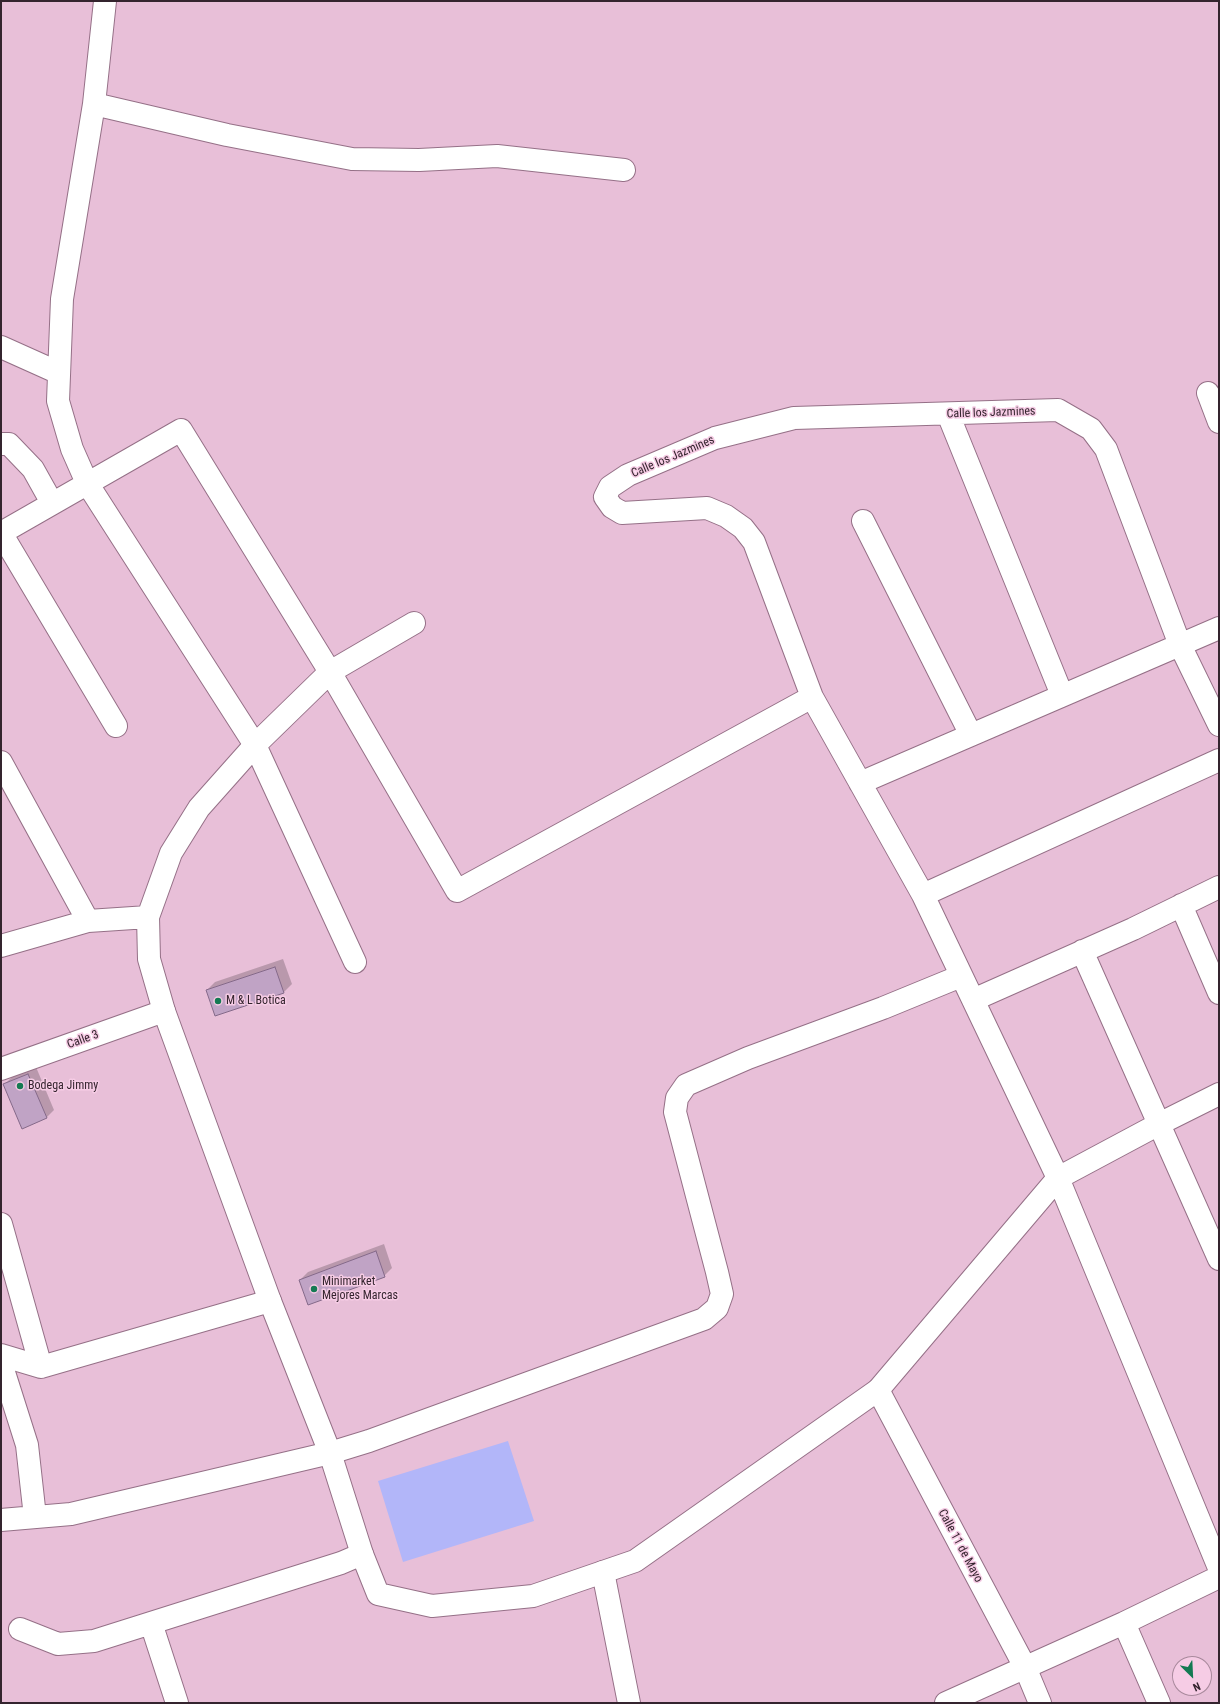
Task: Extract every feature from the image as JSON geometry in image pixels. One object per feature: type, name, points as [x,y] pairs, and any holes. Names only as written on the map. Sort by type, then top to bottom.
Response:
[{"type":"street","points":[[105,1],[94,104],[62,299],[58,401],[72,449],[87,483],[255,745],[355,962]]},
{"type":"street","points":[[94,104],[227,135],[352,159],[419,160],[497,156],[624,170]]},
{"type":"street","points":[[1,347],[59,373]]},
{"type":"street","points":[[1208,393],[1219,422]]},
{"type":"street","name":"Calle los Jazmines","points":[[812,696],[754,542],[743,528],[726,516],[707,508],[622,512],[612,508],[605,497],[610,487],[628,475],[715,438],[794,418],[1058,410],[1091,429],[1106,449],[1180,645],[1219,725]]},
{"type":"street","points":[[948,414],[1062,695]]},
{"type":"street","points":[[116,726],[1,533],[181,430],[330,672],[457,891],[812,696],[922,895],[1058,1178],[1219,1568]]},
{"type":"street","points":[[1,444],[9,444],[33,469],[52,503]]},
{"type":"street","points":[[863,521],[971,735]]},
{"type":"street","points":[[414,623],[330,672],[255,745],[199,808],[171,853],[148,917],[149,959],[164,1011],[270,1301],[330,1453],[362,1554],[378,1594],[432,1606],[534,1596],[635,1561],[878,1390],[1058,1178],[1158,1124],[1219,1094]]},
{"type":"street","points":[[860,783],[1219,628]]},
{"type":"street","points":[[922,895],[1219,760]]},
{"type":"street","points":[[1,762],[88,921]]},
{"type":"street","points":[[973,1000],[1219,887]]},
{"type":"street","points":[[1181,905],[1219,993]]},
{"type":"street","points":[[1,946],[88,921],[148,917]]},
{"type":"street","points":[[1082,951],[1219,1260]]},
{"type":"street","points":[[1,1520],[71,1514],[330,1453],[369,1441],[704,1319],[717,1308],[722,1294],[675,1112],[677,1098],[686,1086],[748,1058],[883,1008],[961,976]]},
{"type":"street","name":"Calle 3","points":[[1,1069],[164,1011]]},
{"type":"street","points":[[1,1224],[41,1367]]},
{"type":"street","points":[[1,1354],[41,1367],[270,1301]]},
{"type":"street","points":[[1,1363],[27,1445],[35,1517]]},
{"type":"street","name":"Calle 11 de Mayo","points":[[878,1390],[1025,1667],[1040,1703]]},
{"type":"street","points":[[20,1629],[58,1644],[94,1641],[341,1563],[362,1554]]},
{"type":"street","points":[[603,1572],[630,1703]]},
{"type":"street","points":[[946,1703],[1124,1623],[1219,1577]]},
{"type":"street","points":[[151,1623],[177,1703]]},
{"type":"street","points":[[1124,1623],[1159,1703]]},
{"type":"shaded area","points":[[508,1441],[534,1521],[403,1562],[378,1481]]},
{"type":"building","points":[[275,967],[284,993],[215,1016],[206,990]]},
{"type":"building","points":[[28,1074],[47,1118],[22,1129],[3,1084]]},
{"type":"building","points":[[376,1251],[385,1277],[308,1305],[299,1280]]},
{"type":"place","name":"M & L Botica","points":[[218,1001]]},
{"type":"place","name":"Bodega Jimmy","points":[[20,1086]]},
{"type":"place","name":"Minimarket Mejores Marcas","points":[[314,1289]]}]
